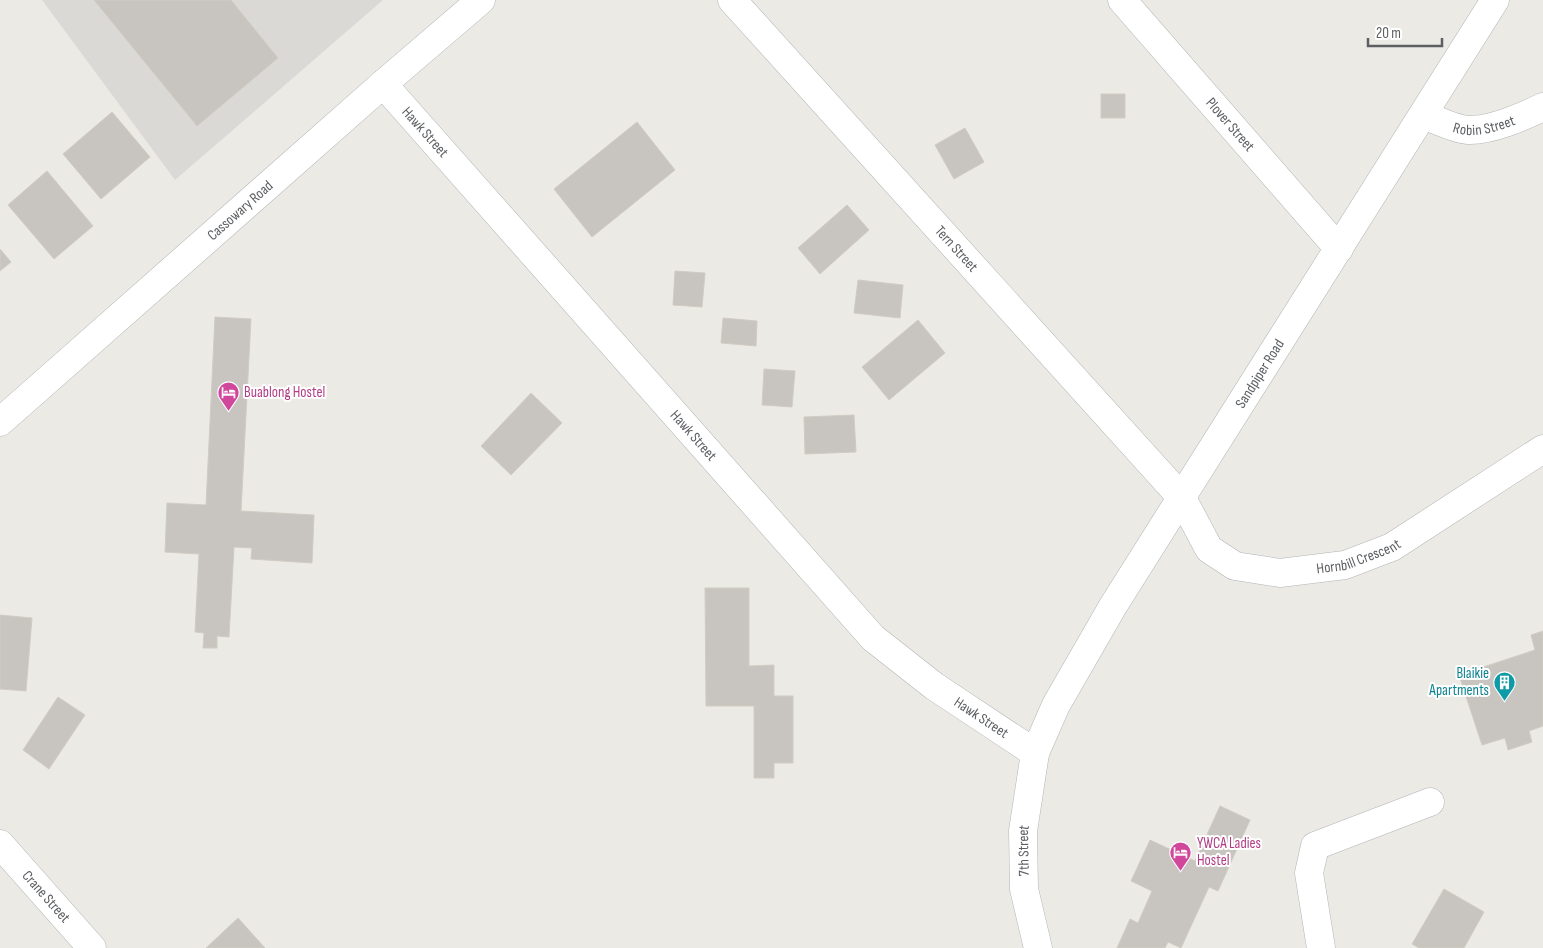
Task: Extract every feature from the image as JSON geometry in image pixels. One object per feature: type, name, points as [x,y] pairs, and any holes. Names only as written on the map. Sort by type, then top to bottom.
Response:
[{"type":"street","name":"Cassowary Road","points":[[0,422],[481,0]]},
{"type":"street","name":"Tern Street","points":[[732,0],[1182,498]]},
{"type":"street","name":"Plover Street","points":[[1122,0],[1339,249]]},
{"type":"street","name":"Sandpiper Road","points":[[1035,753],[1056,705],[1103,622],[1495,0]]},
{"type":"street","name":"Hawk Street","points":[[383,84],[873,638],[934,686],[1035,753]]},
{"type":"street","name":"Robin Street","points":[[1423,114],[1451,126],[1467,130],[1483,129],[1527,115],[1543,107]]},
{"type":"street","name":"Hornbill Crescent","points":[[1182,498],[1209,549],[1235,566],[1280,573],[1345,565],[1392,547],[1543,449]]},
{"type":"street","name":"7th Street","points":[[1035,753],[1023,830],[1024,888],[1038,948]]},
{"type":"street","points":[[1321,948],[1309,872],[1315,846],[1430,802]]},
{"type":"street","name":"Crane Street","points":[[0,844],[92,948]]},
{"type":"shaded area","points":[[42,0],[383,0],[175,180]]},
{"type":"building","points":[[94,0],[231,0],[278,58],[197,126]]},
{"type":"building","points":[[1101,94],[1125,94],[1125,118],[1101,118]]},
{"type":"building","points":[[112,112],[150,157],[101,199],[63,154]]},
{"type":"building","points":[[637,122],[675,170],[592,237],[554,189]]},
{"type":"building","points":[[965,128],[984,162],[954,179],[935,145]]},
{"type":"building","points":[[47,171],[93,226],[54,259],[8,205]]},
{"type":"building","points":[[847,205],[869,230],[820,274],[798,248]]},
{"type":"building","points":[[0,249],[11,262],[0,271]]},
{"type":"building","points":[[675,271],[705,273],[702,307],[673,305]]},
{"type":"building","points":[[858,280],[903,285],[900,318],[854,313]]},
{"type":"building","name":"Buablong Hostel","points":[[215,317],[251,319],[241,511],[314,515],[312,563],[251,559],[252,548],[234,547],[229,637],[217,636],[217,648],[203,648],[204,633],[195,632],[199,554],[165,552],[167,503],[206,505]]},
{"type":"building","points":[[723,318],[757,321],[756,346],[721,343]]},
{"type":"building","points":[[918,320],[945,353],[889,400],[862,367]]},
{"type":"building","points":[[764,369],[795,371],[792,407],[762,405]]},
{"type":"building","points":[[531,393],[562,423],[511,475],[481,446]]},
{"type":"building","points":[[854,415],[856,452],[805,454],[804,417]]},
{"type":"building","points":[[705,588],[749,588],[749,666],[774,665],[774,696],[793,696],[793,763],[774,763],[774,778],[754,778],[754,706],[706,706]]},
{"type":"building","points":[[0,615],[32,618],[26,691],[0,689]]},
{"type":"building","name":"Blaikie Apartments","points":[[1543,631],[1543,726],[1529,731],[1532,742],[1508,750],[1505,738],[1482,745],[1459,675],[1535,650],[1531,635]]},
{"type":"building","points":[[58,697],[85,715],[49,769],[23,750]]},
{"type":"building","name":"YWCA Ladies Hostel","points":[[1220,806],[1250,820],[1218,891],[1209,887],[1181,948],[1168,942],[1165,948],[1117,948],[1130,919],[1138,923],[1152,891],[1131,881],[1150,840],[1195,861]]},
{"type":"building","points":[[1444,889],[1484,912],[1464,948],[1419,948],[1412,944]]},
{"type":"building","points":[[238,918],[265,948],[206,948]]},
{"type":"place","name":"Buablong Hostel","points":[[228,411]]},
{"type":"place","name":"Blaikie Apartments","points":[[1505,701]]},
{"type":"place","name":"YWCA Ladies Hostel","points":[[1181,871]]}]
